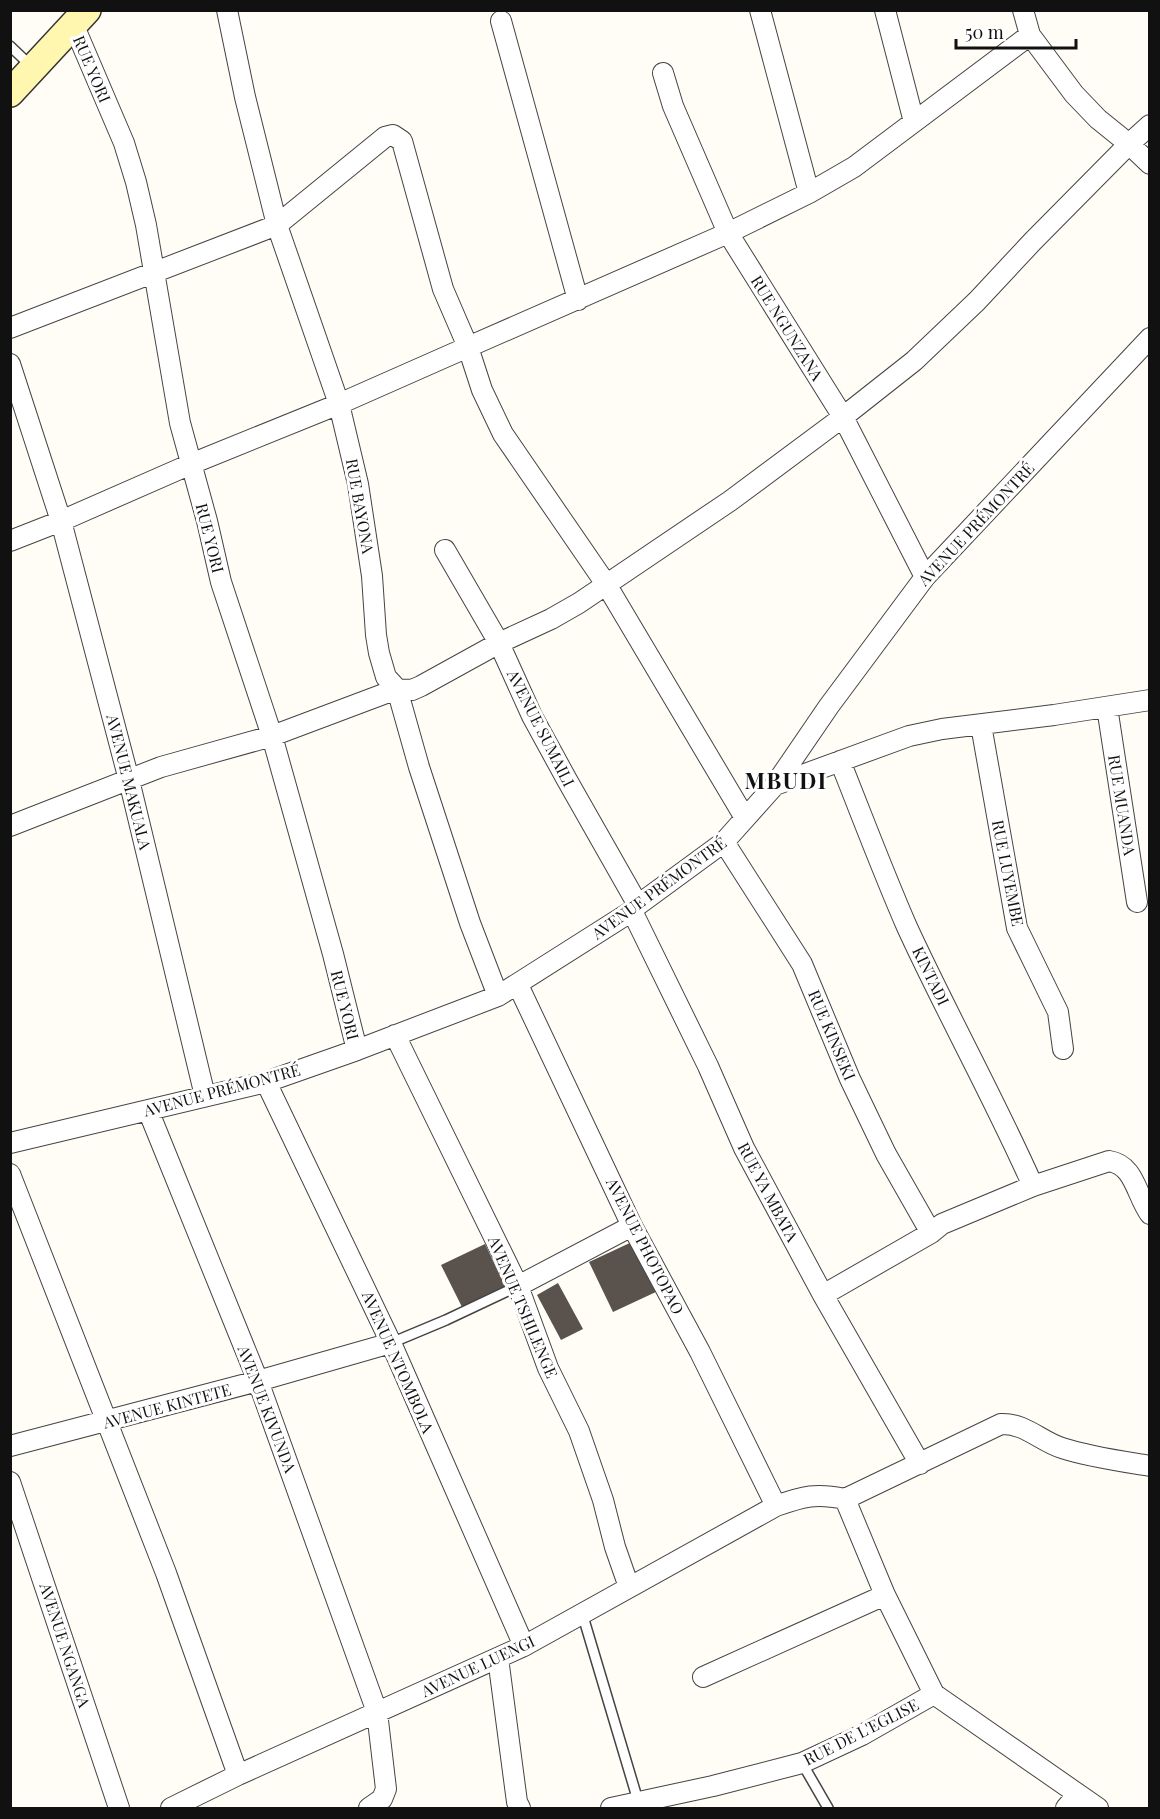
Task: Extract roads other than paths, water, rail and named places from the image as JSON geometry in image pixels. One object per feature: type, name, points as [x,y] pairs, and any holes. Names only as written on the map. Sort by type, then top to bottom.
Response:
[{"type":"street","name":"RUE BAYONA","points":[[227,10],[245,97],[277,225],[339,404],[358,484],[372,576],[379,653],[386,677],[397,689],[419,767],[467,912],[498,996]]},
{"type":"street","points":[[759,10],[809,193]]},
{"type":"street","points":[[885,10],[914,122]]},
{"type":"street","points":[[1023,10],[1030,35],[1074,94],[1098,119],[1149,164]]},
{"type":"street","points":[[10,93],[80,18]]},
{"type":"street","name":"RUE YORI","points":[[80,18],[124,143],[146,225],[180,423],[221,582],[272,736],[333,954],[357,1050]]},
{"type":"street","points":[[501,21],[578,300]]},
{"type":"street","points":[[10,541],[339,404],[578,300],[728,233],[809,193],[854,167],[1030,35]]},
{"type":"street","name":"RUE NGUNZANA","points":[[663,73],[673,106],[728,233],[843,417],[925,577]]},
{"type":"street","points":[[10,826],[161,767],[272,736],[397,689],[412,690],[579,603],[730,501],[914,361],[977,301],[1149,125]]},
{"type":"street","points":[[10,328],[277,225],[385,137],[397,136],[402,141],[443,290],[468,347],[482,390],[503,434],[606,584],[746,818]]},
{"type":"street","name":"AVENUE PRÉMONTRÉ","points":[[10,1143],[266,1082],[357,1050],[498,996],[635,908],[724,842],[746,818],[775,785],[829,706],[925,577],[1149,338]]},
{"type":"street","name":"AVENUE MAKUALA","points":[[10,364],[61,521],[129,780],[205,1096]]},
{"type":"street","name":"AVENUE SUMAILI","points":[[446,550],[499,643],[532,716],[635,908]]},
{"type":"street","points":[[775,785],[909,736],[942,729],[1149,700]]},
{"type":"street","name":"RUE MUANDA","points":[[1107,707],[1137,902]]},
{"type":"street","name":"RUE LUYEMBE","points":[[981,725],[1017,928],[1058,1012],[1063,1049]]},
{"type":"street","name":"KINTADI","points":[[840,761],[907,926],[1033,1186]]},
{"type":"street","name":"RUE KINSEKI","points":[[724,842],[802,964],[850,1078],[886,1154],[931,1233]]},
{"type":"street","name":"RUE YA MBATA","points":[[635,908],[744,1148],[823,1295],[920,1464]]},
{"type":"street","name":"AVENUE PHOTOPAO","points":[[518,985],[632,1226],[700,1352],[776,1506]]},
{"type":"street","name":"AVENUE TSHILENGE","points":[[395,1035],[518,1286],[548,1368],[579,1431],[629,1587]]},
{"type":"street","name":"AVENUE NTOMBOLA","points":[[266,1082],[391,1343],[524,1646]]},
{"type":"street","name":"AVENUE KIVUNDA","points":[[148,1110],[258,1381],[377,1712],[386,1789],[382,1799],[369,1809]]},
{"type":"street","points":[[823,1295],[931,1233],[942,1224],[1033,1186],[1110,1161],[1119,1163],[1128,1170],[1149,1214]]},
{"type":"street","points":[[10,1174],[166,1572],[238,1775]]},
{"type":"street","points":[[518,1286],[632,1226]]},
{"type":"street","name":"AVENUE KINTETE","points":[[10,1446],[108,1422],[391,1343]]},
{"type":"street","points":[[1098,1809],[1072,1801],[934,1694],[885,1595],[845,1499],[989,1429],[1010,1423],[1027,1429],[1058,1447],[1149,1466]]},
{"type":"street","name":"AVENUE NGANGA","points":[[10,1482],[119,1809]]},
{"type":"street","name":"AVENUE LUENGI","points":[[171,1809],[238,1775],[524,1646],[776,1506],[802,1496],[825,1495],[845,1499]]},
{"type":"street","points":[[704,1677],[885,1595]]},
{"type":"street","points":[[498,1658],[517,1802],[520,1809]]},
{"type":"street","name":"RUE DE L'EGLISE","points":[[611,1809],[689,1800],[802,1763],[862,1735],[934,1694]]},
{"type":"lane","points":[[10,46],[33,68]]},
{"type":"lane","points":[[391,1343],[518,1286]]},
{"type":"lane","points":[[582,1613],[639,1804]]},
{"type":"lane","points":[[802,1763],[828,1809]]},
{"type":"district","name":"MBUDI","points":[[786,781]]}]
